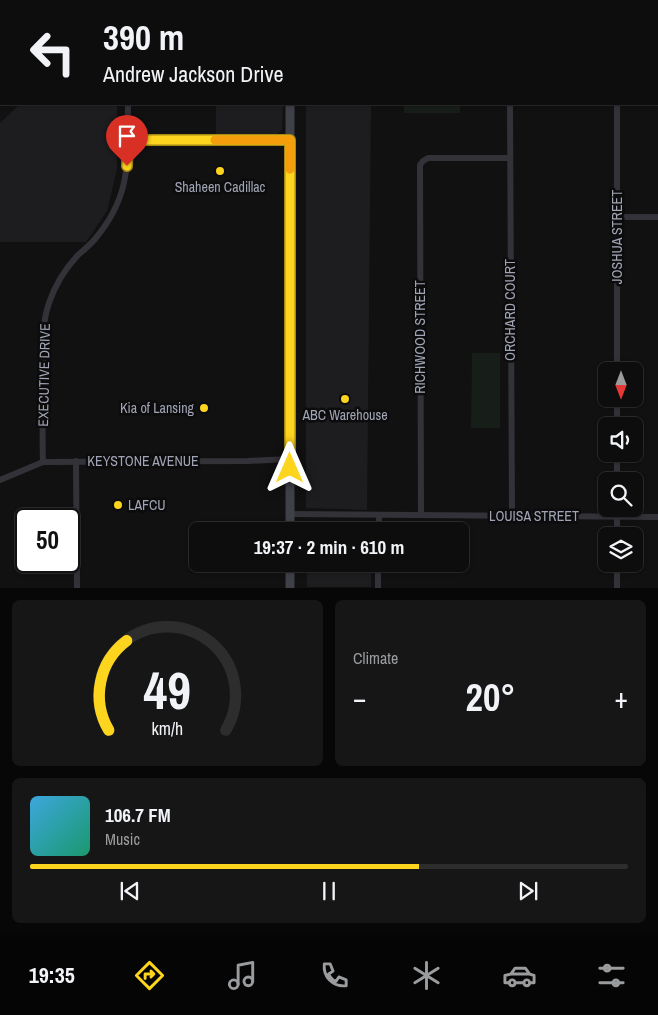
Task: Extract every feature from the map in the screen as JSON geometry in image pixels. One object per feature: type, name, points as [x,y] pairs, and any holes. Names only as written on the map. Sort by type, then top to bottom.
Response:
[{"type":"main road","points":[[290,105],[290,522]]},
{"type":"main road","points":[[290,572],[290,588]]},
{"type":"street","name":"EXECUTIVE DRIVE","points":[[43,462],[42,340],[44,320],[51,297],[59,280],[70,264],[95,239],[115,211],[126,177],[128,105]]},
{"type":"street","name":"ORCHARD COURT","points":[[510,105],[512,515]]},
{"type":"street","name":"JOSHUA STREET","points":[[617,105],[617,362]]},
{"type":"street","points":[[128,140],[290,140]]},
{"type":"street","name":"RICHWOOD STREET","points":[[421,514],[420,169],[423,161],[428,158],[510,158]]},
{"type":"street","points":[[617,217],[658,217]]},
{"type":"street","name":"KEYSTONE AVENUE","points":[[0,480],[43,462],[248,461],[290,458]]},
{"type":"street","points":[[76,461],[77,588]]},
{"type":"street","name":"LOUISA STREET","points":[[290,514],[512,515],[598,513]]},
{"type":"street","points":[[379,515],[379,522]]},
{"type":"street","name":"LOUISA STREET","points":[[643,515],[658,517]]},
{"type":"street","points":[[378,572],[378,588]]},
{"type":"street","points":[[617,572],[617,588]]},
{"type":"shaded area","points":[[19,105],[117,105],[117,169],[107,211],[86,242],[0,242],[0,123]]},
{"type":"shaded area","points":[[216,105],[283,105],[282,130],[276,135],[216,135]]},
{"type":"shaded area","points":[[306,105],[371,105],[367,510],[306,508]]},
{"type":"shaded area","points":[[404,105],[460,105],[460,113],[404,113]]},
{"type":"shaded area","points":[[472,353],[500,353],[500,428],[471,428]]},
{"type":"shaded area","points":[[307,572],[371,572],[371,587],[307,587]]},
{"type":"slow traffic","points":[[215,140],[290,140],[290,169]]},
{"type":"place","name":"Shaheen Cadillac","points":[[220,171]]},
{"type":"place","name":"ABC Warehouse","points":[[345,399]]},
{"type":"place","name":"Kia of Lansing","points":[[204,408]]},
{"type":"place","name":"LAFCU","points":[[118,505]]},
{"type":"route","points":[[127,166],[128,140],[290,140],[290,468]]}]
